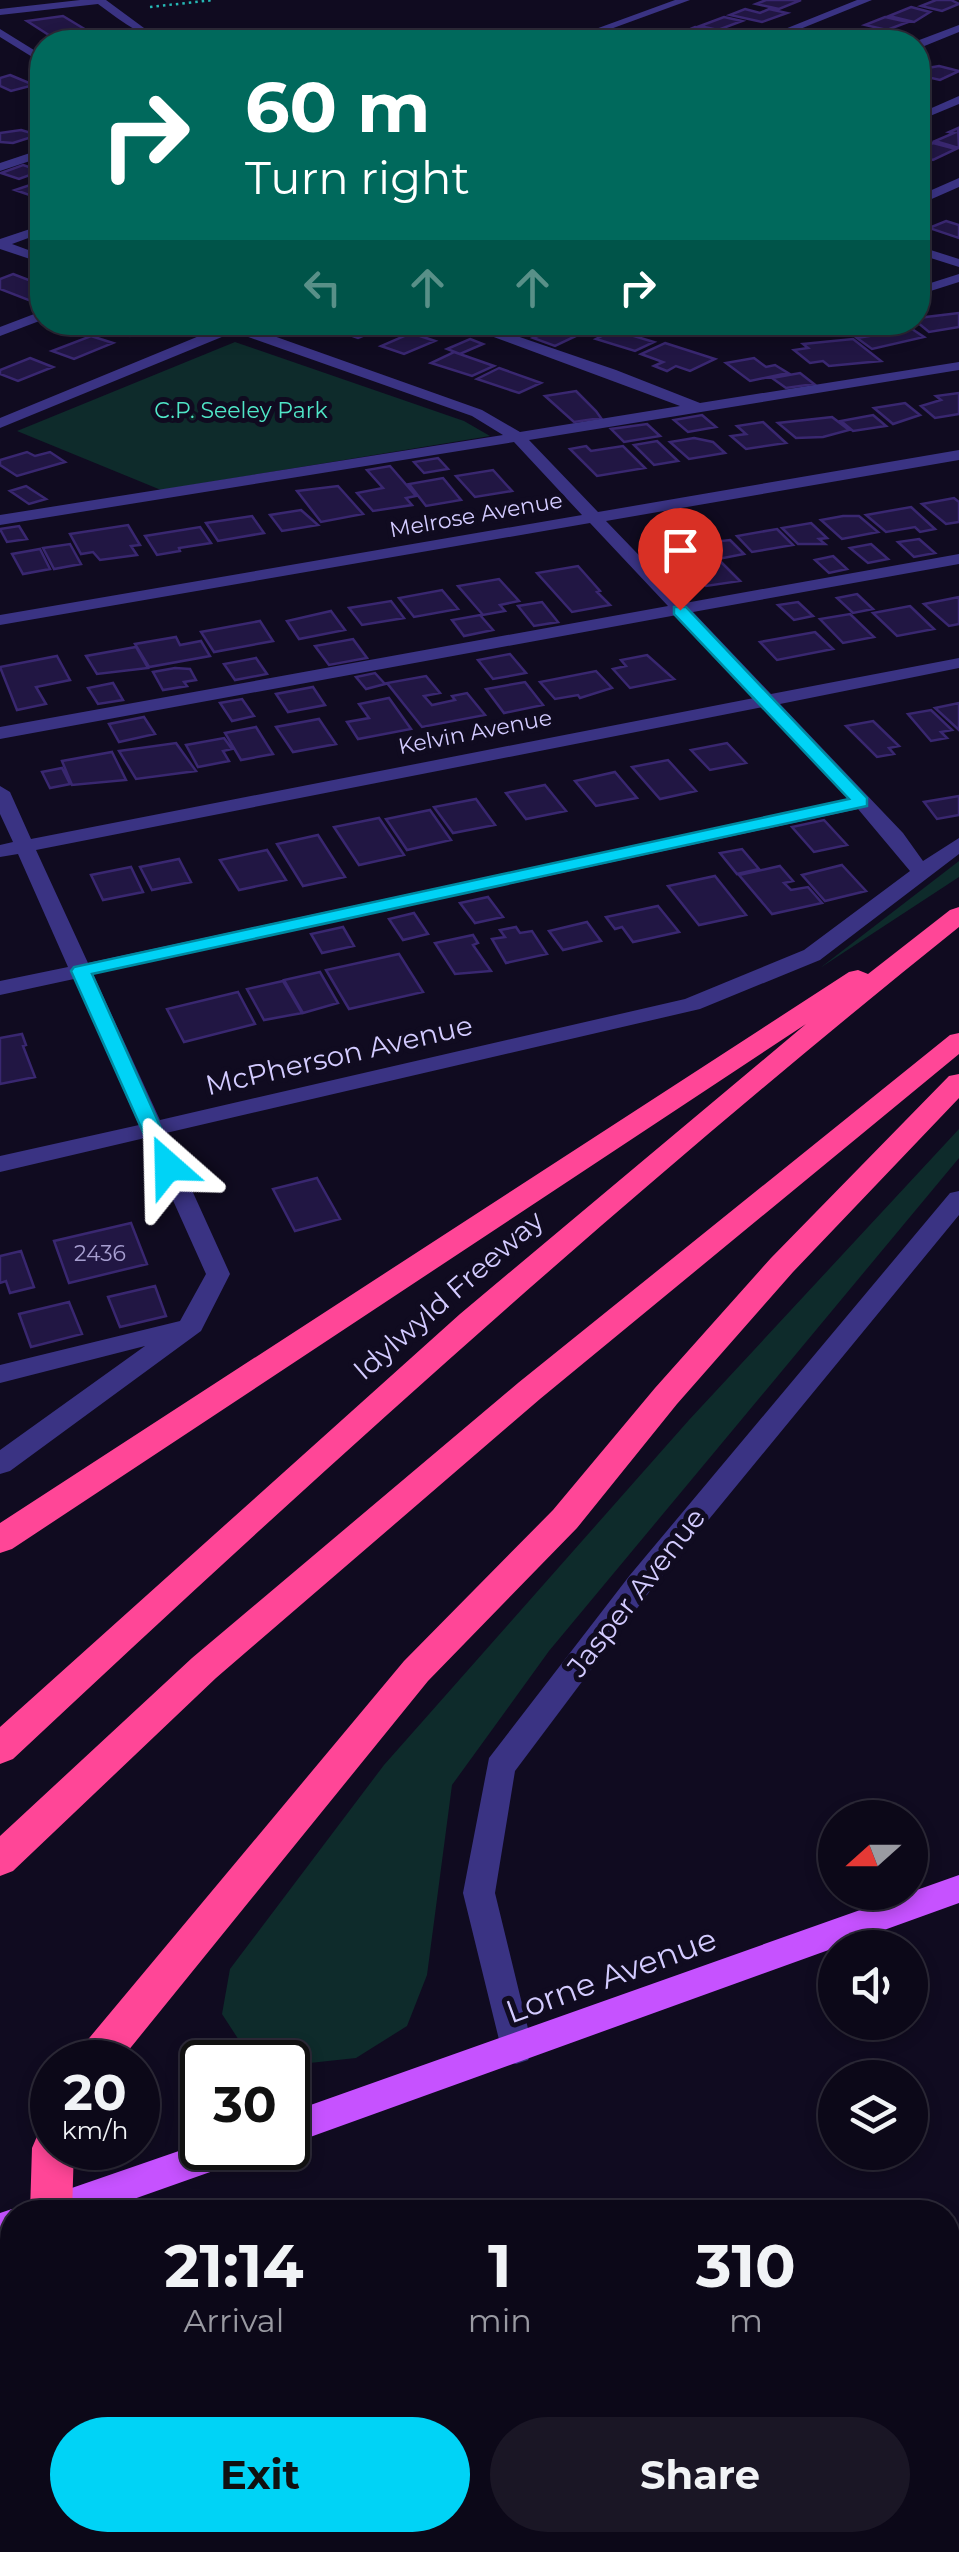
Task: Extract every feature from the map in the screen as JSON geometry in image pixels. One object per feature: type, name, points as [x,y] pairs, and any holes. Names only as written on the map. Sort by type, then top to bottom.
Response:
[{"type":"highway","points":[[0,1540],[806,1010],[954,918]]},
{"type":"highway","name":"Idylwyld Freeway","points":[[0,1749],[352,1424],[586,1222],[954,918]]},
{"type":"highway","points":[[0,1860],[204,1668],[529,1391],[959,1040]]},
{"type":"highway","points":[[112,2040],[392,1698],[564,1519],[782,1265],[959,1082]]},
{"type":"highway","points":[[51,2200],[52,2170]]},
{"type":"main road","name":"Lorne Avenue","points":[[310,2121],[959,1889]]},
{"type":"main road","points":[[84,2200],[180,2167]]},
{"type":"street","points":[[602,30],[685,0]]},
{"type":"street","points":[[790,30],[868,0]]},
{"type":"street","points":[[0,12],[100,1],[140,30]]},
{"type":"street","points":[[930,40],[959,28]]},
{"type":"street","points":[[0,32],[30,52]]},
{"type":"street","points":[[930,113],[959,100]]},
{"type":"street","points":[[0,167],[30,157]]},
{"type":"street","points":[[930,196],[959,182]]},
{"type":"street","points":[[930,190],[959,198]]},
{"type":"street","points":[[0,244],[30,233]]},
{"type":"street","points":[[0,244],[30,255]]},
{"type":"street","points":[[930,254],[959,263]]},
{"type":"street","points":[[930,286],[959,278]]},
{"type":"street","points":[[0,332],[30,321]]},
{"type":"street","points":[[0,422],[203,335]]},
{"type":"street","points":[[254,335],[477,414],[518,436],[896,837],[921,872]]},
{"type":"street","points":[[498,335],[696,407]]},
{"type":"street","points":[[0,520],[959,366]]},
{"type":"street","name":"Melrose Avenue","points":[[0,620],[959,455]]},
{"type":"street","points":[[0,733],[959,559]]},
{"type":"street","name":"Kelvin Avenue","points":[[0,851],[959,662]]},
{"type":"street","points":[[0,792],[218,1274],[192,1326],[0,1464]]},
{"type":"street","points":[[0,988],[861,802]]},
{"type":"street","name":"McPherson Avenue","points":[[0,1164],[692,1004],[812,955],[959,844]]},
{"type":"street","name":"Jasper Avenue","points":[[516,2049],[479,1893],[500,1767],[640,1584],[959,1199]]},
{"type":"street","points":[[0,1374],[192,1326]]},
{"type":"path","points":[[146,7],[214,0]]},
{"type":"green space","name":"C.P. Seeley Park","points":[[235,342],[464,421],[490,436],[161,490],[17,431]]},
{"type":"green space","points":[[959,861],[959,877],[820,968]]},
{"type":"green space","points":[[959,1129],[959,1158],[549,1651],[452,1785],[427,1975],[407,2026],[356,2058],[310,2063],[310,2040],[239,2040],[222,2014],[230,1969],[384,1765],[689,1420]]},
{"type":"building","points":[[766,0],[801,0],[779,9],[756,4]]},
{"type":"building","points":[[936,0],[959,4],[942,11],[921,6]]},
{"type":"building","points":[[911,7],[930,12],[914,22],[889,16]]},
{"type":"building","points":[[745,9],[787,13],[762,22],[730,15]]},
{"type":"building","points":[[63,16],[86,30],[41,30],[27,21]]},
{"type":"building","points":[[724,17],[742,21],[718,30],[700,26]]},
{"type":"building","points":[[885,17],[908,22],[887,30],[865,25]]},
{"type":"building","points":[[930,68],[959,71],[940,80],[930,78]]},
{"type":"building","points":[[10,75],[30,86],[11,91],[0,86],[0,78]]},
{"type":"building","points":[[958,128],[959,148],[935,141],[954,133],[949,132]]},
{"type":"building","points":[[21,130],[30,133],[30,138],[0,142],[0,133]]},
{"type":"building","points":[[933,143],[956,149],[933,160]]},
{"type":"building","points":[[23,165],[30,167],[30,175],[19,179],[1,173]]},
{"type":"building","points":[[30,185],[30,195],[15,190]]},
{"type":"building","points":[[946,221],[959,225],[959,238],[930,228]]},
{"type":"building","points":[[13,274],[30,280],[30,301],[0,289],[0,279]]},
{"type":"building","points":[[959,313],[959,327],[930,332],[930,317]]},
{"type":"building","points":[[406,335],[435,341],[404,354],[381,346]]},
{"type":"building","points":[[540,335],[576,336],[555,346],[533,338]]},
{"type":"building","points":[[604,335],[631,335],[654,342],[635,351],[596,339]]},
{"type":"building","points":[[875,335],[924,337],[872,349],[857,338]]},
{"type":"building","points":[[91,336],[113,343],[74,359],[52,351]]},
{"type":"building","points":[[470,339],[483,344],[460,354],[447,349]]},
{"type":"building","points":[[853,339],[881,361],[829,366],[823,361],[810,363],[794,350],[808,348],[803,344]]},
{"type":"building","points":[[665,343],[715,359],[690,371],[676,366],[667,371],[654,366],[663,362],[641,354]]},
{"type":"building","points":[[454,352],[494,366],[472,376],[431,363]]},
{"type":"building","points":[[30,358],[53,367],[18,381],[0,374],[0,370]]},
{"type":"building","points":[[754,358],[766,367],[775,365],[788,373],[750,381],[726,363]]},
{"type":"building","points":[[499,368],[541,383],[519,393],[477,379]]},
{"type":"building","points":[[800,373],[814,384],[786,388],[772,378]]},
{"type":"building","points":[[576,391],[601,418],[574,422],[545,396]]},
{"type":"building","points":[[959,393],[959,414],[935,418],[921,406],[941,400],[936,396]]},
{"type":"building","points":[[905,403],[920,415],[893,424],[874,408]]},
{"type":"building","points":[[702,415],[716,427],[688,432],[674,420]]},
{"type":"building","points":[[873,415],[886,426],[853,431],[841,421]]},
{"type":"building","points":[[832,417],[849,430],[823,437],[796,438],[778,423]]},
{"type":"building","points":[[763,422],[786,443],[746,449],[731,436],[746,434],[737,426]]},
{"type":"building","points":[[647,424],[660,436],[624,442],[611,429]]},
{"type":"building","points":[[694,438],[713,442],[725,453],[689,459],[670,442]]},
{"type":"building","points":[[657,441],[678,461],[654,465],[634,445]]},
{"type":"building","points":[[586,446],[591,451],[623,446],[645,468],[597,476],[570,449]]},
{"type":"building","points":[[27,452],[35,456],[50,452],[65,462],[17,476],[0,465],[0,460]]},
{"type":"building","points":[[438,458],[448,469],[424,473],[414,462]]},
{"type":"building","points":[[390,466],[416,496],[406,498],[412,505],[373,511],[357,493],[383,488],[367,470]]},
{"type":"building","points":[[493,470],[512,491],[475,497],[456,476]]},
{"type":"building","points":[[443,478],[461,500],[426,506],[409,484]]},
{"type":"building","points":[[26,486],[46,499],[29,504],[10,491]]},
{"type":"building","points":[[338,486],[363,514],[321,522],[297,491]]},
{"type":"building","points":[[954,498],[959,502],[959,522],[946,524],[922,504]]},
{"type":"building","points":[[911,507],[935,529],[920,532],[915,527],[886,532],[866,515]]},
{"type":"building","points":[[301,510],[318,525],[282,531],[270,515]]},
{"type":"building","points":[[252,516],[264,533],[218,541],[206,523]]},
{"type":"building","points":[[859,516],[878,532],[842,539],[821,520]]},
{"type":"building","points":[[811,523],[827,538],[819,539],[825,544],[798,544],[782,528]]},
{"type":"building","points":[[128,525],[140,545],[131,546],[137,555],[100,560],[93,552],[81,554],[70,534]]},
{"type":"building","points":[[19,526],[27,539],[7,542],[0,529]]},
{"type":"building","points":[[200,527],[211,543],[157,555],[145,536]]},
{"type":"building","points":[[777,529],[793,545],[752,552],[737,536]]},
{"type":"building","points":[[919,539],[935,553],[914,557],[898,542]]},
{"type":"building","points":[[730,540],[744,554],[718,559],[740,581],[706,586],[669,547]]},
{"type":"building","points":[[70,544],[81,564],[54,569],[43,548]]},
{"type":"building","points":[[871,544],[888,559],[868,563],[850,548]]},
{"type":"building","points":[[40,549],[50,569],[23,574],[12,554]]},
{"type":"building","points":[[833,556],[847,569],[829,573],[815,560]]},
{"type":"building","points":[[578,566],[610,605],[572,612],[537,573]]},
{"type":"building","points":[[499,579],[519,601],[500,605],[505,611],[483,615],[458,586]]},
{"type":"building","points":[[442,590],[458,609],[414,617],[399,598]]},
{"type":"building","points":[[857,594],[873,609],[853,613],[837,598]]},
{"type":"building","points":[[959,597],[959,624],[949,626],[924,604]]},
{"type":"building","points":[[391,601],[404,618],[362,625],[349,608]]},
{"type":"building","points":[[542,602],[558,622],[534,626],[518,606]]},
{"type":"building","points":[[798,602],[813,616],[794,620],[778,605]]},
{"type":"building","points":[[910,606],[934,629],[897,636],[873,613]]},
{"type":"building","points":[[331,611],[345,630],[299,639],[287,621]]},
{"type":"building","points":[[850,614],[874,637],[843,643],[820,619]]},
{"type":"building","points":[[480,615],[493,630],[464,636],[452,620]]},
{"type":"building","points":[[260,621],[273,641],[214,652],[201,632]]},
{"type":"building","points":[[815,632],[833,649],[777,660],[760,642]]},
{"type":"building","points":[[176,637],[180,645],[201,641],[210,656],[149,667],[135,644]]},
{"type":"building","points":[[353,639],[367,658],[329,665],[315,646]]},
{"type":"building","points":[[136,647],[148,668],[97,674],[86,656]]},
{"type":"building","points":[[510,654],[526,673],[493,679],[478,660]]},
{"type":"building","points":[[647,655],[674,679],[630,688],[613,669],[626,666],[621,660]]},
{"type":"building","points":[[57,656],[70,680],[36,687],[46,704],[17,710],[0,667]]},
{"type":"building","points":[[256,658],[267,674],[235,680],[224,664]]},
{"type":"building","points":[[190,669],[196,680],[184,682],[187,686],[163,690],[153,672]]},
{"type":"building","points":[[596,671],[612,688],[580,698],[578,695],[555,699],[540,682]]},
{"type":"building","points":[[375,673],[385,684],[366,689],[356,677]]},
{"type":"building","points":[[426,676],[440,693],[424,696],[432,705],[467,693],[485,715],[422,727],[387,683]]},
{"type":"building","points":[[525,682],[543,705],[504,713],[486,689]]},
{"type":"building","points":[[113,683],[123,700],[98,704],[88,688]]},
{"type":"building","points":[[313,687],[325,705],[288,712],[276,694]]},
{"type":"building","points":[[389,698],[411,729],[358,739],[347,722],[369,718],[359,704]]},
{"type":"building","points":[[242,699],[254,716],[232,721],[220,703]]},
{"type":"building","points":[[959,703],[959,730],[935,708]]},
{"type":"building","points":[[931,710],[952,730],[941,732],[947,738],[931,741],[908,714]]},
{"type":"building","points":[[144,717],[155,734],[119,742],[109,724]]},
{"type":"building","points":[[319,719],[336,744],[293,752],[276,727]]},
{"type":"building","points":[[873,721],[899,746],[889,748],[894,754],[877,757],[846,726]]},
{"type":"building","points":[[256,727],[273,754],[241,760],[225,733]]},
{"type":"building","points":[[224,738],[232,749],[223,751],[229,761],[198,767],[186,745]]},
{"type":"building","points":[[176,743],[196,771],[136,779],[119,751]]},
{"type":"building","points":[[727,743],[746,763],[710,770],[691,750]]},
{"type":"building","points":[[112,752],[126,780],[72,785],[62,761]]},
{"type":"building","points":[[668,760],[696,791],[660,799],[632,767]]},
{"type":"building","points":[[62,768],[70,784],[50,788],[42,772]]},
{"type":"building","points":[[615,772],[637,798],[596,806],[575,781]]},
{"type":"building","points":[[545,785],[566,811],[526,819],[506,793]]},
{"type":"building","points":[[959,796],[959,815],[937,819],[924,802]]},
{"type":"building","points":[[476,799],[495,825],[453,833],[434,807]]},
{"type":"building","points":[[430,810],[451,840],[407,850],[386,819]]},
{"type":"building","points":[[379,818],[404,855],[359,865],[334,827]]},
{"type":"building","points":[[824,820],[847,845],[814,852],[792,827]]},
{"type":"building","points":[[318,835],[345,877],[303,886],[277,844]]},
{"type":"building","points":[[742,849],[759,869],[737,874],[720,853]]},
{"type":"building","points":[[267,850],[286,880],[239,890],[220,860]]},
{"type":"building","points":[[179,859],[191,882],[152,890],[140,867]]},
{"type":"building","points":[[842,865],[866,891],[825,901],[802,875]]},
{"type":"building","points":[[780,866],[793,881],[784,883],[791,890],[808,887],[822,903],[772,914],[739,875]]},
{"type":"building","points":[[131,867],[143,892],[103,900],[91,875]]},
{"type":"building","points":[[715,876],[746,915],[699,925],[668,886]]},
{"type":"building","points":[[488,897],[503,917],[475,923],[460,903]]},
{"type":"building","points":[[658,906],[679,932],[633,942],[622,927],[615,929],[606,917]]},
{"type":"building","points":[[414,913],[428,934],[403,940],[389,919]]},
{"type":"building","points":[[587,922],[601,941],[563,950],[549,931]]},
{"type":"building","points":[[343,927],[354,946],[322,953],[311,934]]},
{"type":"building","points":[[516,927],[520,933],[532,931],[547,954],[506,963],[492,939],[505,937],[500,930]]},
{"type":"building","points":[[473,935],[478,943],[473,945],[491,971],[455,974],[435,943]]},
{"type":"building","points":[[399,954],[423,992],[349,1009],[326,970]]},
{"type":"building","points":[[320,972],[338,1003],[303,1013],[284,980]]},
{"type":"building","points":[[283,981],[302,1013],[264,1020],[247,989]]},
{"type":"building","points":[[238,992],[255,1024],[184,1042],[167,1009]]},
{"type":"building","points":[[22,1034],[35,1077],[0,1084],[0,1038]]},
{"type":"building","points":[[317,1178],[340,1219],[295,1231],[273,1189]]},
{"type":"building","points":[[131,1223],[147,1264],[69,1283],[54,1241]]},
{"type":"building","points":[[21,1251],[34,1287],[10,1293],[6,1281],[0,1283],[0,1256]]},
{"type":"building","points":[[155,1286],[166,1316],[120,1327],[108,1297]]},
{"type":"building","points":[[69,1302],[82,1334],[31,1347],[19,1314]]},
{"type":"route","points":[[168,1166],[80,971],[861,802],[680,610]]}]
